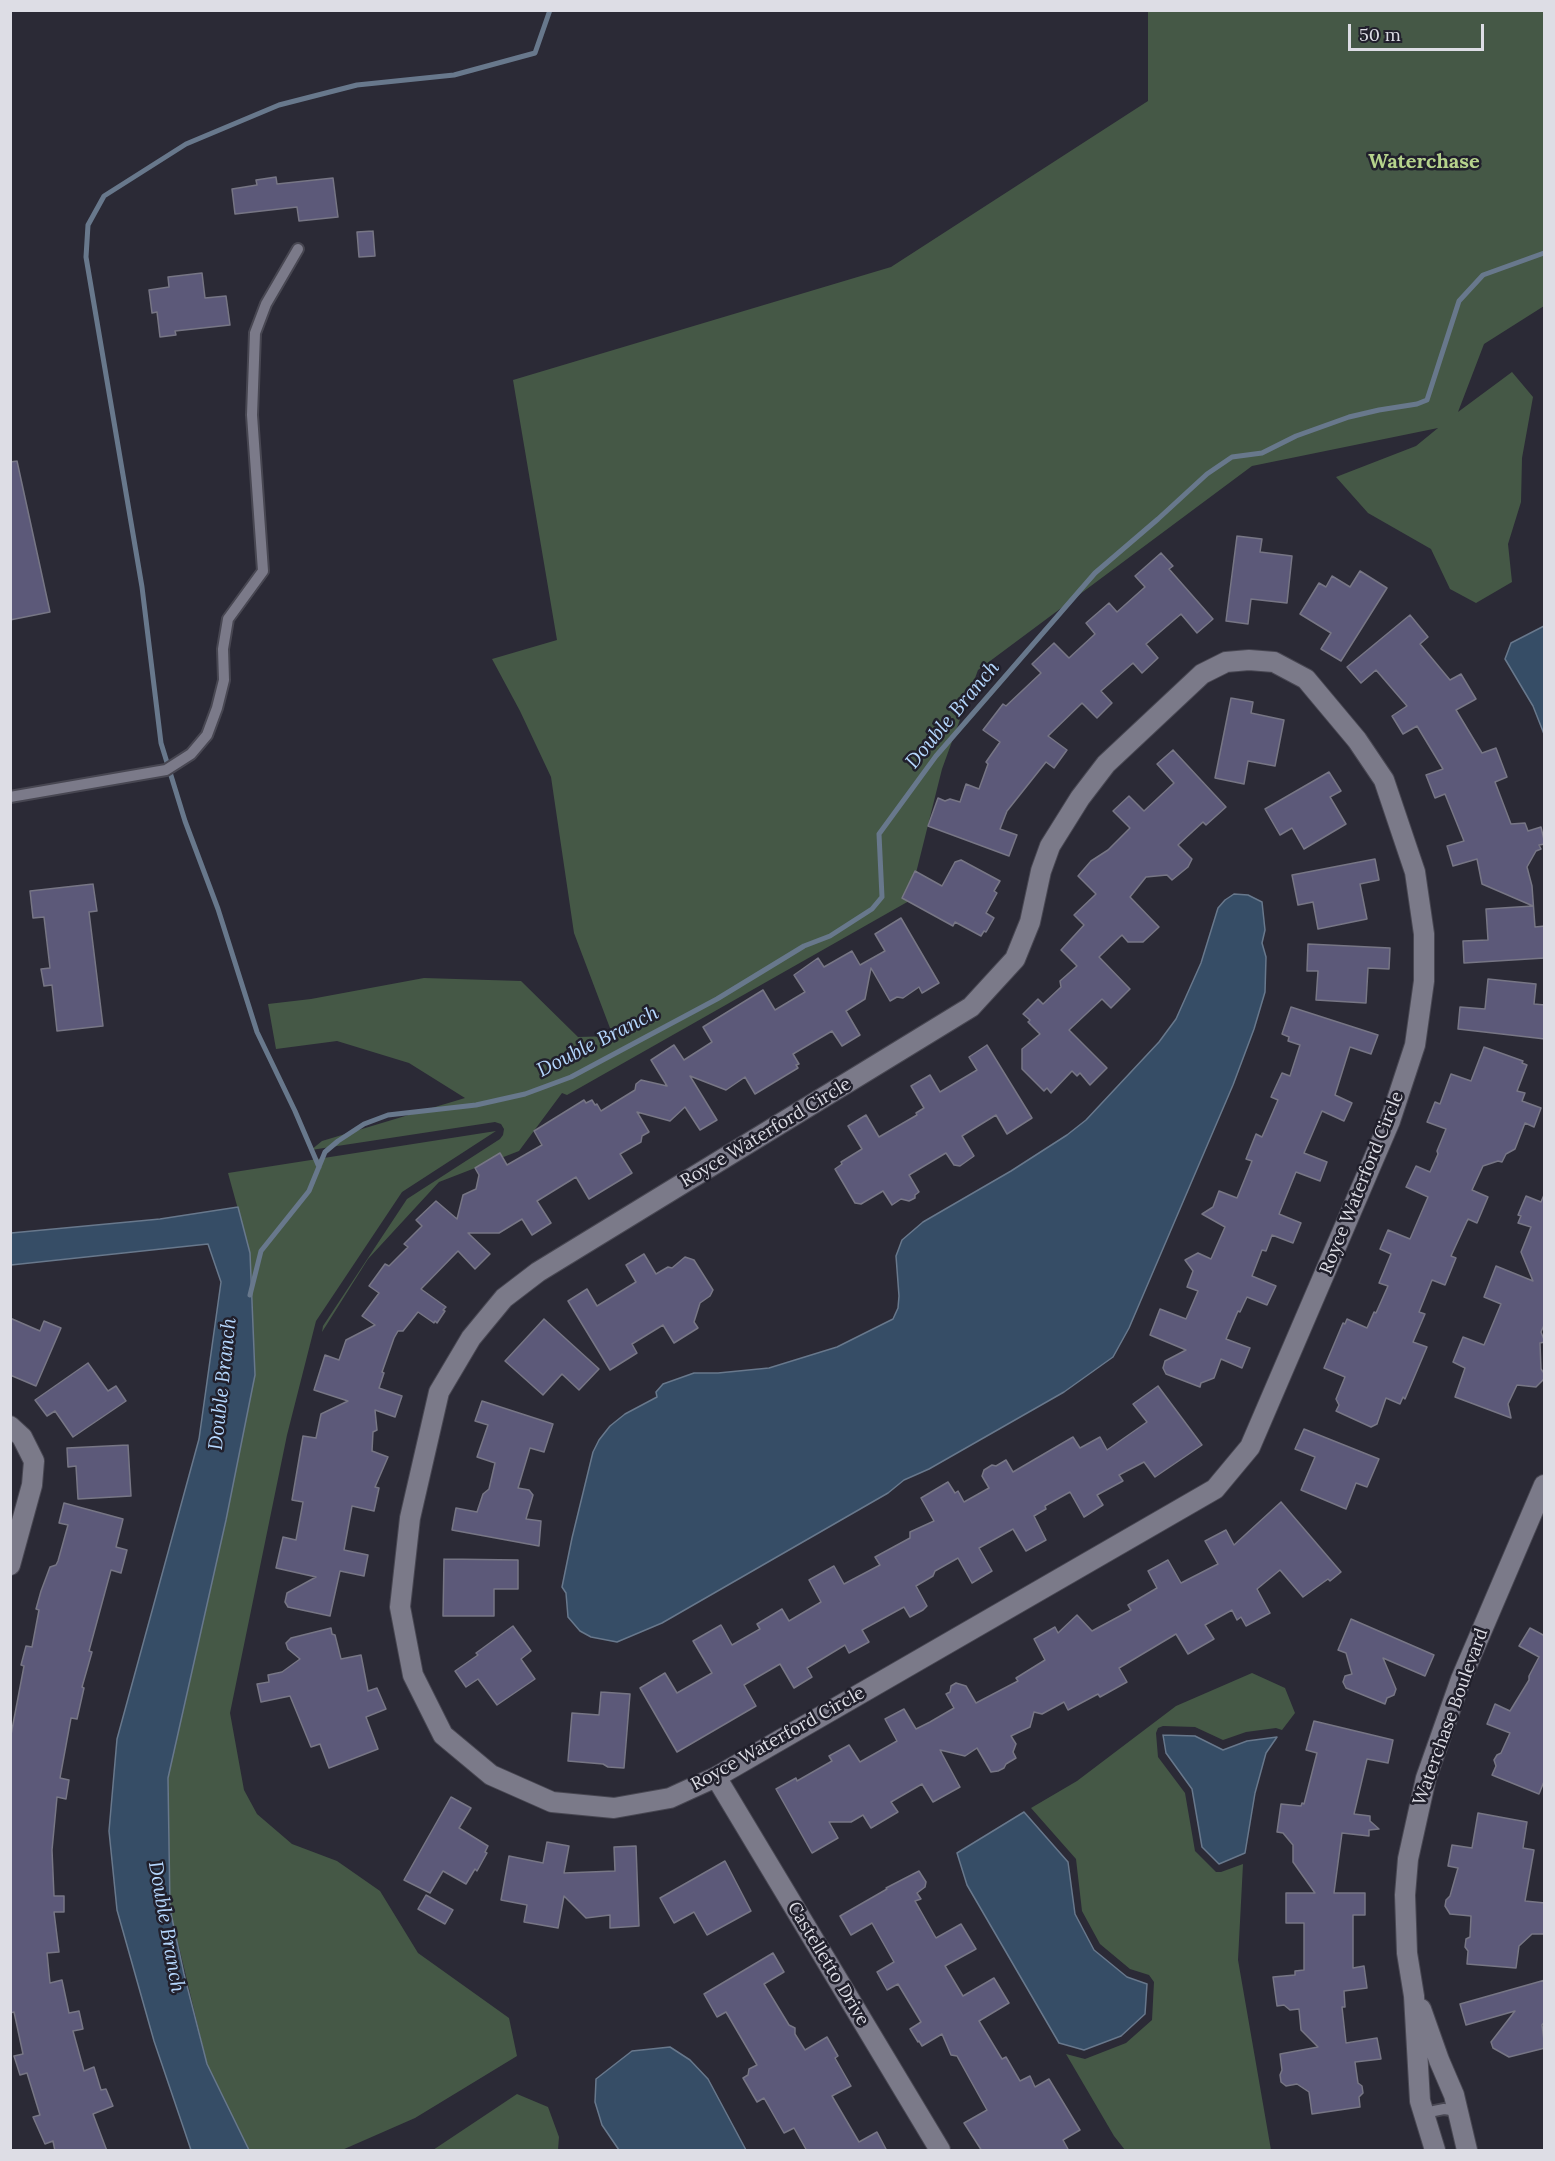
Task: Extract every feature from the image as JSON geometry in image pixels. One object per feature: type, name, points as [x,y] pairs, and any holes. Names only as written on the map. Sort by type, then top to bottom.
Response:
[{"type":"street","name":"Royce Waterford Circle","points":[[1249,660],[1274,662],[1306,679],[1357,740],[1384,780],[1415,872],[1424,934],[1424,981],[1415,1045],[1390,1121],[1250,1447],[1215,1489],[716,1777],[670,1798],[614,1808],[552,1802],[490,1775],[443,1735],[412,1675],[400,1607],[410,1518],[439,1392],[471,1338],[504,1298],[538,1272],[971,1006],[1016,959],[1030,922],[1041,871],[1050,846],[1080,798],[1106,764],[1202,674],[1226,662],[1249,660]]},
{"type":"street","points":[[10,1426],[22,1437],[34,1461],[32,1485],[10,1565]]},
{"type":"street","name":"Waterchase Boulevard","points":[[1435,2151],[1419,2092],[1414,1996],[1407,1953],[1407,1858],[1426,1778],[1461,1679],[1545,1485]]},
{"type":"street","name":"Castelletto Drive","points":[[716,1777],[940,2151]]},
{"type":"street","name":"Waterchase Boulevard","points":[[1414,1996],[1424,2013],[1458,2110],[1467,2151]]},
{"type":"lane","points":[[10,797],[166,770],[191,754],[207,735],[224,680],[223,649],[228,619],[263,571],[252,415],[255,333],[266,304],[298,249]]},
{"type":"lane","points":[[1424,2117],[1434,2111],[1458,2110]]},
{"type":"green space","points":[[1148,11],[1544,11],[1544,306],[1484,344],[1458,412],[1512,372],[1533,397],[1522,458],[1521,502],[1508,544],[1512,582],[1476,603],[1450,589],[1431,549],[1368,513],[1336,477],[1416,446],[1438,428],[1252,466],[978,670],[942,769],[909,901],[567,1095],[562,1093],[519,1151],[439,1182],[368,1259],[322,1332],[323,1326],[407,1199],[500,1139],[504,1129],[501,1124],[495,1122],[311,1150],[322,1141],[465,1098],[409,1063],[337,1041],[276,1049],[268,1004],[311,999],[424,978],[521,981],[578,1037],[613,1036],[574,933],[551,777],[492,659],[557,640],[513,380],[891,267],[1148,101]]},
{"type":"green space","points":[[496,1131],[402,1192],[316,1321],[287,1435],[230,1713],[244,1790],[257,1814],[292,1844],[337,1861],[380,1891],[418,1953],[509,2018],[517,2056],[415,2118],[342,2150],[249,2150],[207,2064],[170,1909],[168,1778],[226,1520],[250,1253],[228,1173]]},
{"type":"green space","points":[[1252,1673],[1285,1688],[1295,1713],[1282,1730],[1276,1728],[1246,1732],[1223,1740],[1195,1727],[1163,1726],[1158,1728],[1156,1733],[1158,1757],[1185,1793],[1195,1851],[1216,1872],[1243,1864],[1238,1960],[1271,2150],[1125,2150],[1114,2136],[1066,2054],[1085,2059],[1126,2043],[1152,2020],[1154,1982],[1149,1975],[1130,1969],[1100,1944],[1082,1911],[1076,1859],[1031,1808],[1077,1781],[1176,1706]]},
{"type":"green space","points":[[517,2094],[548,2107],[559,2137],[558,2150],[433,2150]]},
{"type":"water","points":[[1544,626],[1544,734],[1533,706],[1505,659],[1511,643]]},
{"type":"water","points":[[1234,894],[1248,895],[1262,902],[1265,930],[1262,943],[1266,957],[1265,992],[1233,1085],[1129,1328],[1113,1357],[1064,1392],[929,1469],[904,1480],[888,1493],[662,1623],[617,1642],[591,1637],[580,1631],[568,1617],[566,1593],[562,1587],[593,1452],[610,1426],[625,1414],[657,1397],[656,1392],[663,1384],[694,1373],[769,1368],[837,1347],[893,1319],[898,1308],[899,1296],[896,1256],[902,1240],[923,1222],[1011,1171],[1086,1120],[1159,1042],[1176,1019],[1201,963],[1218,908]]},
{"type":"water","points":[[238,1207],[250,1253],[255,1375],[226,1520],[168,1778],[170,1909],[184,1974],[207,2064],[249,2150],[191,2150],[154,2041],[117,1910],[109,1831],[117,1739],[199,1439],[221,1282],[208,1244],[11,1265],[11,1233],[160,1219]]},
{"type":"water","points":[[1163,1735],[1195,1736],[1223,1750],[1247,1741],[1277,1737],[1266,1753],[1255,1793],[1245,1853],[1219,1864],[1202,1847],[1192,1789],[1166,1753]]},
{"type":"water","points":[[1024,1812],[1068,1862],[1075,1914],[1094,1950],[1127,1977],[1147,1984],[1145,2014],[1121,2036],[1084,2050],[1059,2043],[967,1885],[957,1853]]},
{"type":"water","points":[[670,2047],[690,2060],[708,2079],[746,2150],[619,2150],[602,2125],[595,2102],[596,2079],[632,2051]]},
{"type":"building","points":[[276,177],[277,184],[333,178],[338,217],[299,221],[297,207],[235,214],[232,189],[257,185],[256,180]]},
{"type":"building","points":[[373,231],[375,256],[359,257],[357,232]]},
{"type":"building","points":[[202,273],[205,298],[226,296],[230,325],[175,331],[176,335],[160,337],[157,312],[152,313],[149,290],[169,287],[168,277]]},
{"type":"building","points":[[17,461],[50,612],[10,620],[10,462]]},
{"type":"building","points":[[1237,536],[1262,539],[1260,552],[1292,556],[1287,603],[1251,599],[1248,624],[1226,621]]},
{"type":"building","points":[[1161,553],[1173,566],[1169,569],[1213,619],[1197,633],[1181,614],[1146,644],[1158,658],[1142,673],[1133,663],[1101,691],[1112,703],[1097,718],[1082,703],[1048,736],[1067,750],[1054,768],[1046,762],[1007,811],[1000,829],[1017,835],[1009,856],[928,826],[938,798],[960,802],[966,784],[979,789],[988,764],[986,762],[1000,742],[983,730],[1003,704],[1006,706],[1041,673],[1032,664],[1054,643],[1069,658],[1095,634],[1086,623],[1109,603],[1117,612],[1145,587],[1135,576]]},
{"type":"building","points":[[1360,571],[1387,588],[1341,661],[1321,649],[1331,633],[1300,614],[1319,583],[1326,587],[1332,576],[1350,587]]},
{"type":"building","points":[[1410,615],[1428,637],[1420,644],[1450,680],[1461,674],[1476,699],[1456,710],[1482,753],[1496,748],[1507,777],[1495,782],[1511,824],[1525,823],[1528,831],[1541,827],[1545,844],[1539,845],[1541,849],[1536,851],[1527,867],[1532,886],[1535,927],[1545,926],[1545,958],[1464,963],[1463,941],[1488,940],[1486,909],[1533,906],[1482,884],[1477,859],[1453,866],[1447,846],[1464,841],[1445,794],[1435,798],[1426,775],[1443,769],[1417,726],[1403,734],[1392,716],[1407,706],[1376,670],[1361,683],[1347,667]]},
{"type":"building","points":[[1231,698],[1253,702],[1251,713],[1284,720],[1275,766],[1248,761],[1244,784],[1215,778]]},
{"type":"building","points":[[1173,750],[1226,807],[1206,825],[1203,822],[1178,845],[1192,859],[1188,867],[1172,880],[1167,875],[1146,877],[1130,897],[1159,927],[1143,942],[1128,942],[1122,935],[1099,957],[1130,989],[1111,1008],[1102,999],[1069,1030],[1107,1068],[1090,1085],[1080,1073],[1077,1076],[1072,1071],[1051,1093],[1047,1088],[1044,1091],[1022,1069],[1022,1049],[1040,1034],[1023,1014],[1038,999],[1043,1004],[1061,987],[1060,981],[1077,966],[1061,950],[1084,925],[1074,915],[1096,894],[1078,876],[1091,861],[1108,850],[1130,828],[1113,811],[1129,796],[1144,811],[1174,783],[1157,764]]},
{"type":"building","points":[[1329,772],[1341,791],[1330,797],[1346,824],[1304,849],[1292,828],[1280,835],[1265,809]]},
{"type":"building","points":[[1375,859],[1379,880],[1360,884],[1367,919],[1318,929],[1313,902],[1298,905],[1292,875]]},
{"type":"building","points":[[961,860],[1000,881],[994,891],[997,893],[986,913],[994,918],[981,936],[955,922],[953,926],[902,898],[915,871],[942,886],[955,862]]},
{"type":"building","points":[[93,884],[97,911],[89,912],[103,1026],[57,1031],[52,985],[44,986],[41,969],[50,968],[44,917],[33,918],[30,891]]},
{"type":"building","points":[[901,918],[939,983],[922,993],[919,987],[903,998],[897,997],[890,1001],[871,968],[865,999],[846,1011],[860,1035],[842,1046],[832,1031],[793,1054],[799,1064],[796,1065],[798,1068],[755,1094],[745,1077],[726,1090],[690,1076],[717,1120],[700,1130],[685,1107],[670,1121],[637,1112],[649,1132],[642,1136],[641,1142],[620,1154],[632,1173],[589,1199],[576,1177],[537,1201],[551,1223],[532,1235],[522,1219],[499,1233],[468,1233],[490,1254],[475,1269],[458,1251],[421,1289],[446,1307],[443,1310],[445,1311],[437,1323],[418,1312],[403,1331],[398,1331],[382,1372],[384,1373],[379,1388],[402,1396],[395,1417],[375,1410],[377,1430],[373,1432],[372,1451],[388,1457],[375,1487],[379,1488],[374,1511],[352,1506],[344,1550],[368,1555],[364,1576],[340,1571],[330,1616],[288,1607],[285,1602],[287,1593],[316,1577],[276,1568],[283,1537],[296,1540],[303,1502],[292,1500],[303,1436],[316,1438],[321,1414],[348,1401],[314,1390],[325,1355],[339,1360],[346,1340],[375,1325],[362,1316],[379,1293],[369,1286],[385,1264],[389,1266],[408,1247],[404,1244],[422,1226],[416,1220],[436,1201],[457,1219],[463,1195],[476,1189],[479,1175],[475,1168],[500,1153],[507,1165],[542,1145],[534,1131],[584,1100],[586,1103],[592,1100],[601,1111],[635,1090],[636,1084],[641,1080],[667,1086],[651,1060],[674,1045],[684,1060],[712,1042],[703,1027],[763,990],[775,1010],[805,992],[794,975],[818,958],[824,967],[852,951],[860,965],[885,951],[875,934]]},
{"type":"building","points":[[1308,944],[1390,948],[1389,969],[1368,968],[1366,1003],[1316,1000],[1318,971],[1307,971]]},
{"type":"building","points":[[1488,979],[1536,984],[1534,1004],[1545,1005],[1545,1039],[1458,1029],[1460,1007],[1485,1009]]},
{"type":"building","points":[[1291,1007],[1378,1035],[1371,1054],[1350,1047],[1335,1095],[1352,1103],[1344,1121],[1322,1111],[1304,1153],[1327,1162],[1320,1181],[1296,1172],[1279,1214],[1301,1223],[1293,1243],[1272,1235],[1266,1251],[1262,1250],[1252,1276],[1276,1286],[1267,1305],[1247,1297],[1226,1339],[1250,1348],[1242,1368],[1221,1359],[1214,1378],[1201,1383],[1200,1387],[1166,1374],[1163,1368],[1165,1361],[1186,1350],[1150,1335],[1160,1309],[1186,1319],[1198,1291],[1187,1287],[1193,1271],[1185,1260],[1198,1253],[1211,1259],[1225,1227],[1202,1214],[1213,1207],[1219,1191],[1237,1198],[1252,1161],[1246,1159],[1256,1134],[1262,1137],[1278,1100],[1271,1097],[1282,1073],[1290,1076],[1300,1045],[1288,1041],[1289,1037],[1282,1034]]},
{"type":"building","points":[[987,1045],[1032,1118],[1007,1134],[996,1115],[962,1136],[974,1156],[960,1166],[954,1165],[946,1153],[909,1175],[919,1192],[909,1201],[901,1199],[892,1205],[883,1191],[861,1204],[855,1203],[835,1169],[842,1164],[841,1162],[862,1149],[848,1126],[866,1115],[879,1137],[917,1115],[916,1113],[924,1108],[911,1086],[930,1075],[940,1092],[977,1070],[969,1057]]},
{"type":"building","points":[[1484,1047],[1523,1061],[1522,1063],[1527,1065],[1517,1091],[1525,1093],[1522,1101],[1541,1108],[1534,1127],[1525,1123],[1515,1149],[1506,1154],[1502,1162],[1498,1161],[1483,1166],[1472,1190],[1488,1197],[1477,1223],[1468,1219],[1451,1256],[1456,1258],[1445,1285],[1432,1280],[1419,1312],[1425,1314],[1413,1342],[1427,1347],[1405,1399],[1403,1397],[1400,1404],[1386,1398],[1377,1424],[1371,1427],[1336,1411],[1339,1405],[1336,1399],[1345,1377],[1324,1368],[1343,1323],[1345,1324],[1347,1319],[1367,1328],[1374,1312],[1376,1313],[1388,1286],[1379,1283],[1391,1254],[1380,1249],[1388,1230],[1410,1239],[1428,1197],[1406,1187],[1416,1166],[1430,1172],[1438,1154],[1437,1151],[1446,1129],[1427,1122],[1435,1102],[1440,1104],[1451,1074],[1471,1081]]},
{"type":"building","points":[[1544,1195],[1545,1323],[1541,1332],[1545,1342],[1540,1343],[1541,1369],[1544,1379],[1536,1387],[1517,1385],[1508,1404],[1511,1418],[1455,1397],[1465,1368],[1453,1362],[1463,1337],[1484,1345],[1501,1304],[1484,1297],[1496,1266],[1533,1281],[1521,1252],[1531,1227],[1518,1223],[1521,1216],[1518,1215],[1526,1196],[1541,1202]]},
{"type":"building","points":[[644,1254],[656,1274],[668,1267],[672,1268],[685,1257],[694,1260],[713,1290],[710,1296],[700,1303],[694,1322],[698,1328],[674,1343],[663,1325],[632,1344],[637,1353],[610,1370],[568,1301],[587,1289],[597,1306],[636,1282],[626,1265]]},
{"type":"building","points":[[10,1318],[40,1331],[44,1321],[61,1328],[36,1386],[10,1375]]},
{"type":"building","points":[[544,1319],[599,1369],[579,1390],[562,1374],[543,1395],[505,1361]]},
{"type":"building","points":[[88,1363],[108,1391],[116,1386],[126,1401],[73,1437],[55,1411],[47,1416],[35,1400]]},
{"type":"building","points":[[1158,1386],[1202,1445],[1155,1477],[1144,1462],[1119,1475],[1123,1481],[1097,1495],[1103,1505],[1084,1517],[1070,1492],[1045,1506],[1046,1509],[1034,1516],[1046,1540],[1026,1551],[1013,1529],[979,1548],[992,1571],[972,1583],[958,1558],[935,1571],[933,1576],[916,1586],[927,1606],[923,1610],[910,1617],[904,1607],[862,1630],[869,1642],[849,1653],[845,1645],[807,1668],[812,1677],[794,1688],[780,1664],[744,1685],[756,1706],[677,1752],[640,1688],[665,1673],[677,1693],[712,1673],[693,1641],[721,1625],[732,1645],[760,1629],[757,1624],[782,1609],[789,1621],[821,1602],[809,1580],[834,1566],[844,1584],[880,1565],[875,1557],[910,1538],[910,1532],[934,1521],[921,1498],[948,1482],[955,1493],[958,1491],[964,1502],[989,1488],[982,1476],[984,1470],[992,1465],[996,1466],[1006,1460],[1013,1472],[1073,1437],[1080,1448],[1100,1437],[1107,1450],[1147,1422],[1133,1404]]},
{"type":"building","points":[[482,1401],[553,1424],[544,1452],[530,1448],[518,1488],[529,1490],[533,1495],[526,1519],[541,1521],[539,1546],[452,1530],[456,1508],[477,1512],[483,1494],[489,1489],[495,1463],[477,1457],[488,1425],[475,1421]]},
{"type":"building","points":[[1304,1429],[1379,1459],[1367,1487],[1356,1483],[1346,1509],[1301,1490],[1315,1457],[1295,1449]]},
{"type":"building","points":[[128,1445],[131,1496],[78,1499],[76,1466],[68,1467],[67,1448]]},
{"type":"building","points":[[1281,1502],[1341,1572],[1330,1581],[1328,1579],[1303,1597],[1280,1570],[1257,1589],[1270,1613],[1246,1626],[1241,1617],[1237,1620],[1232,1610],[1205,1625],[1214,1639],[1188,1654],[1176,1634],[1119,1668],[1127,1682],[1100,1697],[1098,1694],[1068,1710],[1064,1702],[1042,1714],[1034,1712],[1030,1727],[1011,1736],[1016,1744],[1013,1752],[1016,1758],[998,1771],[991,1772],[977,1748],[965,1756],[940,1750],[960,1787],[933,1802],[922,1784],[891,1802],[898,1812],[871,1828],[863,1815],[851,1822],[829,1822],[838,1838],[812,1853],[776,1789],[796,1778],[797,1781],[832,1761],[829,1756],[849,1745],[860,1762],[897,1741],[885,1719],[904,1709],[916,1729],[954,1708],[946,1694],[956,1683],[966,1686],[976,1703],[1018,1681],[1016,1678],[1045,1660],[1034,1639],[1055,1627],[1058,1633],[1077,1615],[1092,1631],[1131,1610],[1128,1605],[1157,1588],[1148,1571],[1168,1560],[1181,1583],[1218,1564],[1205,1541],[1226,1530],[1234,1545]]},
{"type":"building","points":[[64,1503],[123,1519],[116,1547],[127,1550],[121,1573],[111,1570],[89,1651],[92,1652],[82,1687],[84,1688],[77,1719],[71,1718],[60,1778],[69,1780],[66,1799],[57,1797],[52,1850],[54,1896],[64,1896],[64,1912],[54,1912],[59,1952],[47,1953],[50,1983],[62,1980],[69,2013],[79,2011],[83,2029],[73,2031],[84,2071],[94,2067],[101,2090],[106,2089],[113,2106],[93,2114],[107,2151],[55,2151],[53,2141],[45,2144],[33,2117],[40,2115],[27,2073],[20,2075],[14,2056],[23,2054],[14,2012],[10,2013],[10,1740],[26,1646],[32,1647],[39,1610],[36,1609],[41,1591],[50,1567],[56,1565],[58,1561],[68,1525],[59,1523]]},
{"type":"building","points":[[444,1559],[518,1560],[518,1589],[494,1589],[494,1616],[443,1616]]},
{"type":"building","points":[[1351,1619],[1434,1655],[1425,1676],[1383,1658],[1396,1689],[1394,1695],[1387,1698],[1385,1704],[1346,1688],[1343,1682],[1345,1676],[1352,1674],[1346,1653],[1338,1650]]},
{"type":"building","points":[[513,1626],[531,1651],[521,1659],[535,1679],[497,1705],[478,1679],[466,1687],[455,1671]]},
{"type":"building","points":[[331,1628],[341,1659],[361,1655],[368,1691],[377,1688],[386,1709],[366,1717],[378,1749],[329,1768],[320,1744],[311,1747],[290,1696],[261,1702],[257,1684],[269,1682],[268,1675],[282,1672],[300,1659],[288,1649],[286,1643],[291,1638]]},
{"type":"building","points":[[1530,1628],[1545,1636],[1545,1779],[1539,1794],[1492,1775],[1496,1766],[1494,1760],[1501,1753],[1510,1733],[1487,1724],[1495,1704],[1510,1711],[1529,1680],[1539,1657],[1519,1646]]},
{"type":"building","points":[[601,1692],[630,1694],[624,1768],[568,1761],[572,1713],[599,1715]]},
{"type":"building","points":[[1314,1721],[1393,1740],[1388,1763],[1367,1759],[1354,1814],[1370,1816],[1370,1821],[1379,1829],[1369,1830],[1369,1836],[1342,1833],[1334,1893],[1365,1893],[1365,1915],[1353,1915],[1353,1968],[1364,1966],[1367,1988],[1344,1991],[1345,2007],[1342,2007],[1346,2043],[1377,2038],[1381,2059],[1355,2062],[1358,2083],[1362,2086],[1363,2093],[1359,2097],[1360,2107],[1312,2114],[1309,2092],[1297,2084],[1286,2086],[1281,2082],[1280,2054],[1318,2047],[1301,2030],[1299,2009],[1290,2010],[1284,2005],[1277,2006],[1273,1977],[1295,1975],[1295,1971],[1304,1970],[1304,1923],[1286,1923],[1286,1893],[1315,1893],[1293,1862],[1293,1845],[1283,1833],[1277,1832],[1281,1804],[1301,1806],[1302,1803],[1304,1804],[1317,1753],[1306,1750]]},
{"type":"building","points":[[451,1797],[471,1808],[459,1828],[488,1846],[485,1852],[487,1853],[477,1871],[475,1869],[466,1884],[443,1871],[430,1893],[404,1880]]},
{"type":"building","points":[[1478,1813],[1527,1822],[1523,1848],[1534,1850],[1525,1901],[1545,1903],[1545,1934],[1532,1934],[1519,1946],[1516,1968],[1467,1964],[1468,1951],[1465,1947],[1466,1939],[1470,1937],[1471,1916],[1450,1914],[1445,1906],[1458,1868],[1448,1866],[1452,1845],[1472,1848]]},
{"type":"building","points":[[547,1842],[569,1846],[564,1873],[615,1871],[614,1847],[636,1846],[639,1926],[610,1928],[610,1915],[586,1918],[564,1896],[558,1928],[524,1922],[527,1905],[501,1900],[509,1856],[543,1863]]},
{"type":"building","points":[[725,1861],[751,1911],[707,1935],[694,1912],[674,1923],[660,1898]]},
{"type":"building","points":[[919,1871],[926,1882],[925,1887],[917,1893],[921,1899],[915,1901],[936,1938],[961,1924],[976,1949],[945,1966],[963,1996],[994,1978],[1009,2003],[979,2021],[1002,2059],[1006,2057],[1020,2081],[1030,2076],[1035,2087],[1049,2079],[1080,2130],[1063,2140],[1069,2151],[982,2151],[964,2123],[987,2110],[957,2056],[951,2055],[942,2034],[922,2046],[918,2042],[910,2029],[921,2022],[898,1984],[887,1990],[877,1972],[894,1962],[872,1923],[851,1935],[840,1916]]},
{"type":"building","points":[[426,1895],[453,1910],[445,1924],[418,1909]]},
{"type":"building","points":[[773,1953],[784,1972],[764,1984],[789,2025],[795,2028],[795,2034],[805,2050],[827,2037],[838,2056],[835,2058],[851,2086],[832,2096],[859,2142],[877,2132],[887,2151],[807,2151],[794,2128],[784,2133],[764,2098],[757,2102],[743,2078],[748,2075],[749,2069],[757,2065],[726,2012],[717,2017],[704,1994]]},
{"type":"building","points":[[1545,1980],[1545,2021],[1542,2025],[1545,2048],[1509,2057],[1493,2048],[1491,2042],[1515,2011],[1466,2025],[1460,2004]]},
{"type":"waterway","points":[[319,1167],[257,1032],[218,909],[185,821],[161,743],[142,587],[86,257],[88,225],[104,196],[186,144],[279,105],[357,85],[454,75],[535,53],[550,10]]},
{"type":"waterway","name":"Double Branch","points":[[250,1295],[261,1251],[309,1191],[325,1152],[364,1124],[388,1115],[476,1105],[525,1094],[571,1077],[717,999],[804,946],[830,936],[872,909],[882,897],[879,834],[936,756],[1095,573],[1207,474],[1232,457],[1262,453],[1296,436],[1349,417],[1427,400],[1459,301],[1483,275],[1544,253]]},
{"type":"district","name":"Waterchase","points":[[1424,162]]}]
